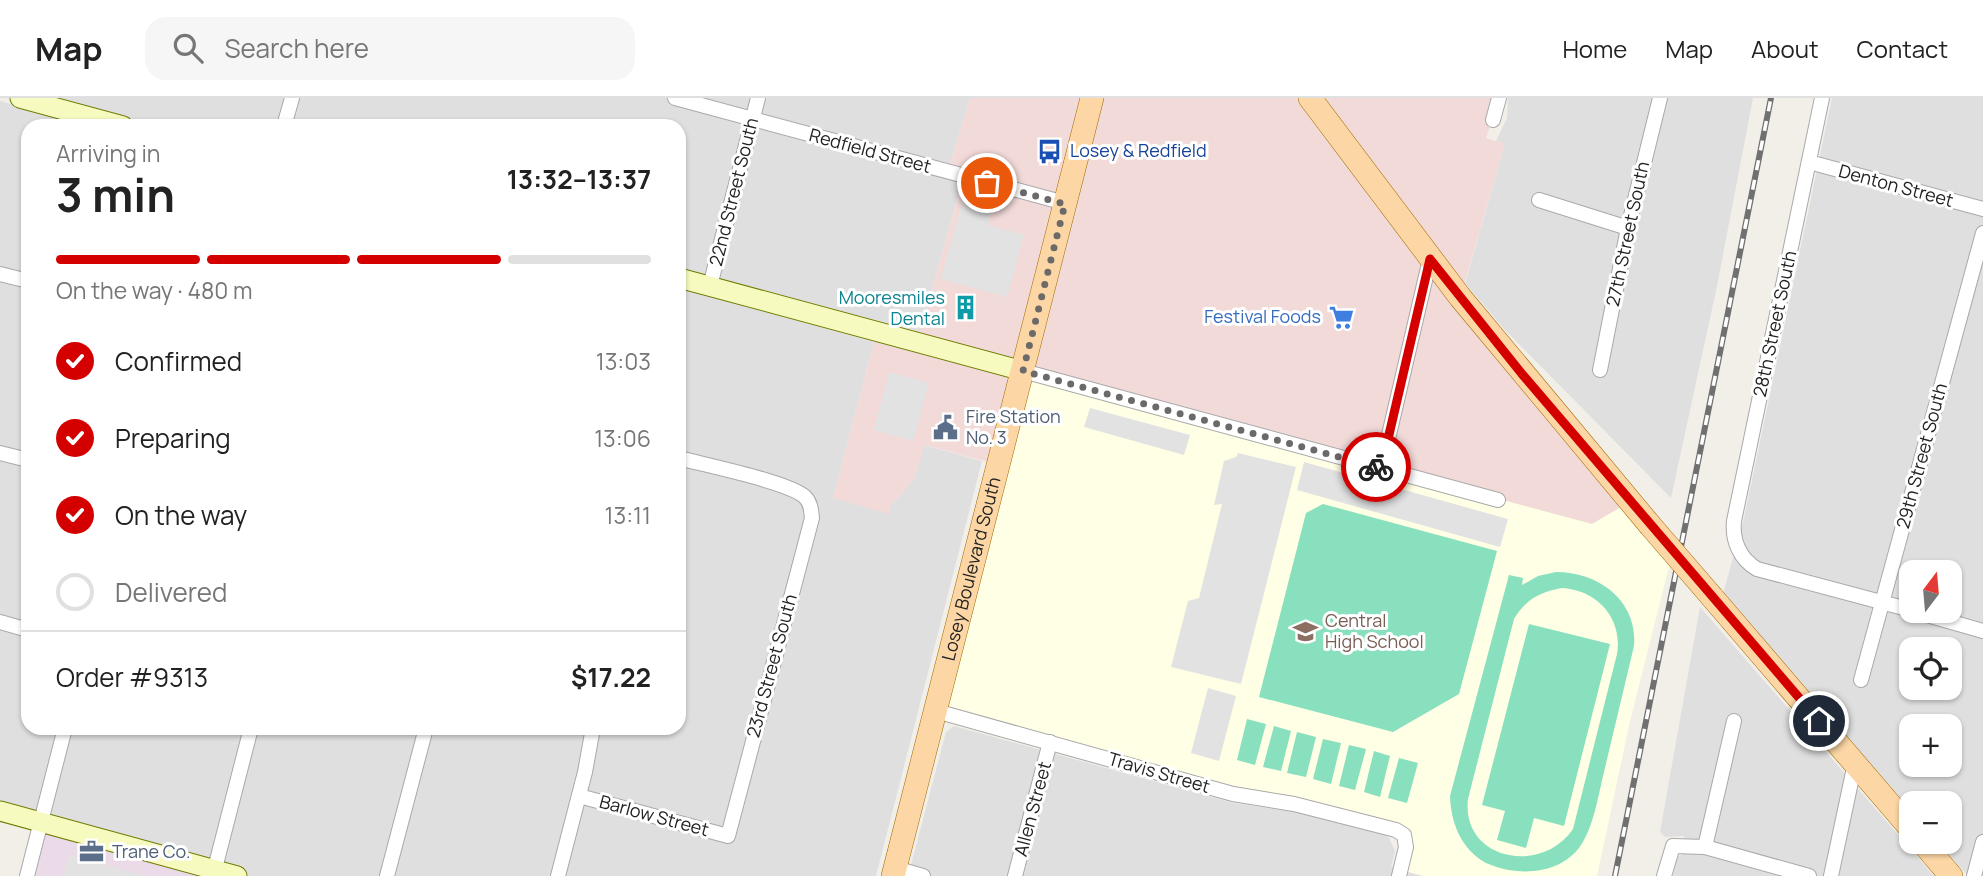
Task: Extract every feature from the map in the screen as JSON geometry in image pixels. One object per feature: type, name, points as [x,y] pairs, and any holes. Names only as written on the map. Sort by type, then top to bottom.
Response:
[{"type":"main road","name":"Losey Boulevard South","points":[[894,872],[1092,98]]},
{"type":"main road","points":[[1310,98],[1430,259],[1649,524],[1899,815]]},
{"type":"main road","points":[[1932,854],[1951,876]]},
{"type":"street","points":[[20,98],[79,106],[108,119]]},
{"type":"street","points":[[286,119],[292,98]]},
{"type":"street","name":"Redfield Street","points":[[675,98],[1065,204]]},
{"type":"street","name":"22nd Street South","points":[[710,286],[758,98]]},
{"type":"street","points":[[1493,120],[1499,98]]},
{"type":"street","name":"27th Street South","points":[[1600,370],[1628,228],[1660,98]]},
{"type":"street","name":"28th Street South","points":[[1822,98],[1734,521],[1738,550],[1757,569],[1882,602]]},
{"type":"street","name":"Denton Street","points":[[1809,162],[1983,209]]},
{"type":"street","points":[[1539,200],[1628,228]]},
{"type":"street","name":"29th Street South","points":[[1861,680],[1983,233]]},
{"type":"street","points":[[1381,469],[1430,259]]},
{"type":"street","points":[[0,275],[21,280]]},
{"type":"street","points":[[686,280],[1498,500]]},
{"type":"street","points":[[0,453],[21,458]]},
{"type":"street","name":"23rd Street South","points":[[686,460],[785,487],[806,498],[812,518],[728,835]]},
{"type":"street","points":[[1882,602],[1899,607]]},
{"type":"street","points":[[0,622],[21,627]]},
{"type":"street","points":[[1956,623],[1983,631]]},
{"type":"street","name":"Travis Street","points":[[936,711],[1233,794],[1294,804],[1399,831],[1405,837],[1406,847],[1399,876]]},
{"type":"street","points":[[1705,847],[1734,721]]},
{"type":"street","points":[[27,876],[63,735]]},
{"type":"street","points":[[214,873],[249,735]]},
{"type":"street","points":[[387,876],[424,735]]},
{"type":"street","points":[[558,876],[592,735]]},
{"type":"street","name":"Allen Street","points":[[1015,876],[1050,742]]},
{"type":"street","points":[[1831,876],[1855,763]]},
{"type":"street","name":"Barlow Street","points":[[579,796],[728,835]]},
{"type":"street","points":[[0,811],[214,873],[237,876]]},
{"type":"street","points":[[1973,876],[1983,842]]},
{"type":"street","points":[[1664,876],[1673,846],[1705,847],[1809,876]]},
{"type":"street","points":[[894,872],[923,876]]},
{"type":"shaded area","points":[[56,98],[970,98],[946,178],[962,183],[920,332],[686,269],[686,119],[132,119]]},
{"type":"shaded area","points":[[970,98],[1499,98],[1486,138],[1505,144],[1460,298],[1630,502],[1592,524],[1498,500],[999,465],[925,445],[914,479],[892,504],[889,514],[833,498],[877,331],[917,342],[964,177],[948,172]]},
{"type":"shaded area","points":[[1508,98],[1753,98],[1717,286],[1671,498],[1504,329],[1465,283],[1505,144],[1496,141],[1507,118]]},
{"type":"shaded area","points":[[1832,98],[1983,98],[1983,876],[1968,876],[1949,854],[1962,854],[1962,791],[1899,791],[1899,796],[1723,594],[1744,518]]},
{"type":"shaded area","points":[[0,101],[65,119],[21,119],[21,735],[686,735],[686,290],[874,342],[833,498],[892,504],[914,479],[924,445],[982,461],[876,876],[223,876],[0,803]]},
{"type":"shaded area","points":[[965,192],[994,201],[988,225],[1024,235],[1007,297],[941,279]]},
{"type":"shaded area","name":"Central High School","points":[[1023,371],[1592,524],[1630,502],[1673,551],[1630,721],[1597,876],[1424,876],[1401,870],[1406,840],[936,711]]},
{"type":"shaded area","points":[[889,372],[929,383],[913,441],[874,430]]},
{"type":"shaded area","points":[[1090,408],[1190,435],[1184,455],[1084,427]]},
{"type":"shaded area","points":[[1238,453],[1296,467],[1241,684],[1171,667],[1188,601],[1199,598],[1222,504],[1214,505],[1224,461],[1236,457]]},
{"type":"shaded area","points":[[1304,462],[1508,519],[1500,547],[1297,490]]},
{"type":"shaded area","points":[[1700,607],[1899,836],[1899,854],[1915,854],[1934,876],[1673,876],[1677,857],[1685,853],[1684,836],[1665,837],[1660,832]]},
{"type":"shaded area","points":[[1208,688],[1236,696],[1219,761],[1191,753]]},
{"type":"shaded area","points":[[954,726],[1233,803],[1301,813],[1388,836],[1395,851],[1391,867],[1422,876],[908,876],[946,732]]},
{"type":"shaded area","name":"Trane Co.","points":[[41,822],[213,876],[27,876]]},
{"type":"shaded area","points":[[68,855],[148,876],[63,876]]},
{"type":"green space","points":[[1323,504],[1497,551],[1459,694],[1393,732],[1259,697],[1306,513]]},
{"type":"green space","points":[[1556,572],[1572,573],[1587,577],[1613,592],[1630,615],[1634,646],[1595,811],[1584,840],[1570,857],[1559,864],[1535,871],[1522,871],[1486,863],[1470,850],[1455,825],[1450,796],[1509,575],[1523,578],[1522,585],[1538,576]],"holes":[[[1562,588],[1586,594],[1605,608],[1616,629],[1618,641],[1573,829],[1559,844],[1542,853],[1524,856],[1506,854],[1490,848],[1477,836],[1469,820],[1468,799],[1514,619],[1523,606],[1540,594]]]},
{"type":"green space","points":[[1529,624],[1610,644],[1564,826],[1534,818],[1526,848],[1497,840],[1505,811],[1482,805]]},
{"type":"green space","points":[[1247,719],[1266,724],[1255,765],[1237,760]]},
{"type":"green space","points":[[1274,726],[1291,731],[1281,771],[1263,767]]},
{"type":"green space","points":[[1297,732],[1316,737],[1306,777],[1287,773]]},
{"type":"green space","points":[[1323,739],[1341,743],[1331,784],[1313,779]]},
{"type":"green space","points":[[1349,745],[1366,749],[1355,790],[1339,786]]},
{"type":"green space","points":[[1374,751],[1390,756],[1380,797],[1364,792]]},
{"type":"green space","points":[[1399,758],[1418,763],[1407,803],[1388,798]]},
{"type":"railway","points":[[1615,876],[1771,98]]},
{"type":"way so far","points":[[987,183],[1065,204],[1023,371],[1376,467]]},
{"type":"place","name":"Losey & Redfield","points":[[1050,151]]},
{"type":"place","name":"Mooresmiles Dental","points":[[965,308]]},
{"type":"place","name":"Festival Foods","points":[[1341,317]]},
{"type":"place","name":"Fire Station No. 3","points":[[946,427]]},
{"type":"place","name":"Central High School","points":[[1305,631]]},
{"type":"place","name":"Trane Co.","points":[[92,852]]},
{"type":"route","points":[[1376,467],[1381,469],[1430,259],[1522,374],[1819,721]]}]
